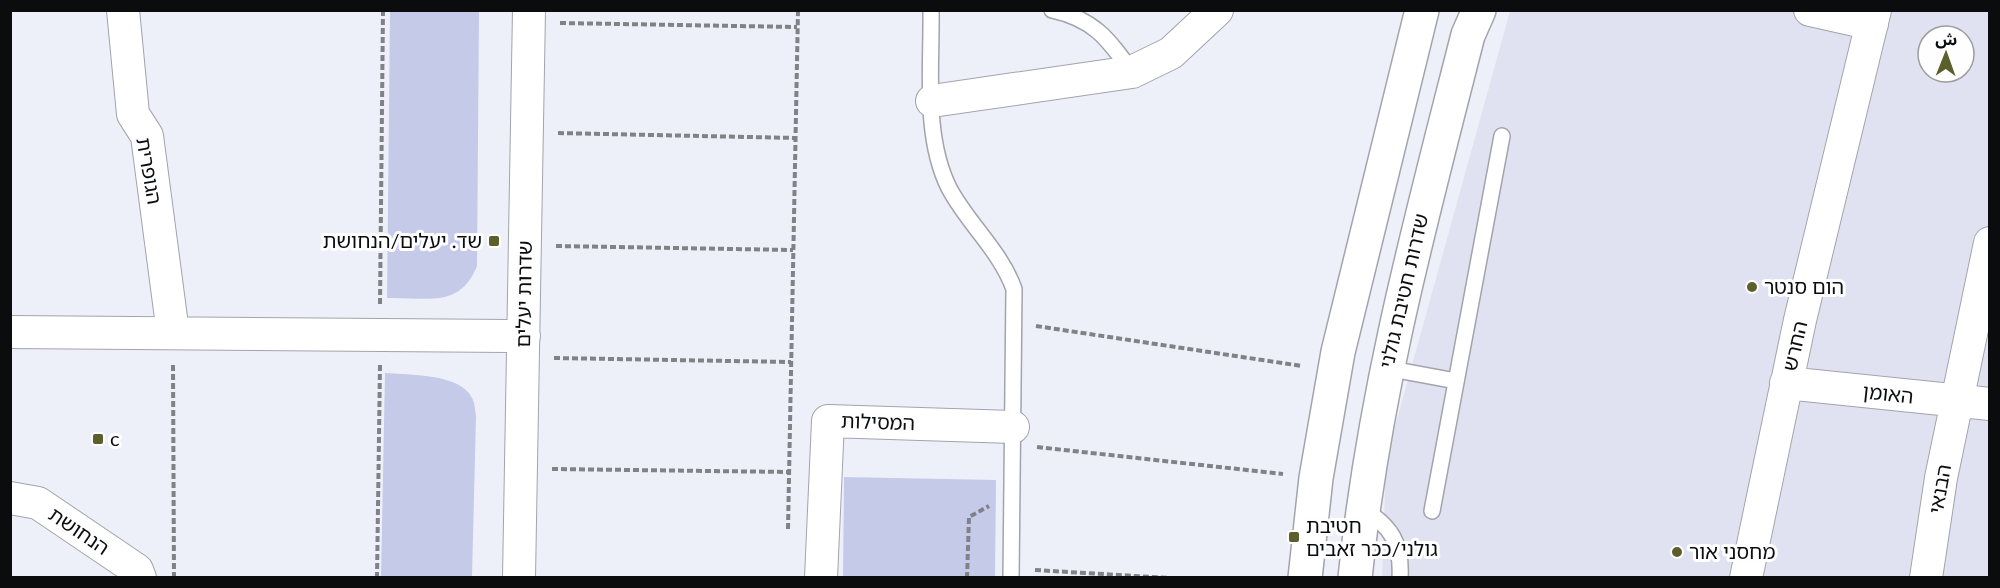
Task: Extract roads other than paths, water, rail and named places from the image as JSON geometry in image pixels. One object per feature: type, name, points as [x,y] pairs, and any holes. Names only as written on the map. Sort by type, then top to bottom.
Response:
[{"type":"street","name":"הגופרית","points":[[123,10],[133,114],[147,136],[173,333]]},
{"type":"street","points":[[932,101],[1132,72],[1171,53],[1217,10]]},
{"type":"street","points":[[1305,578],[1316,478],[1334,371],[1422,10]]},
{"type":"street","name":"שדרות חטיבת גולני","points":[[1355,578],[1363,509],[1386,368],[1466,46],[1479,10]]},
{"type":"street","points":[[1810,10],[1873,17]]},
{"type":"street","name":"שדרות יעלים","points":[[519,578],[529,17]]},
{"type":"street","name":"החרש","points":[[1746,578],[1786,383],[1873,17]]},
{"type":"street","name":"הבנאי","points":[[1926,578],[1957,401],[1989,243]]},
{"type":"street","points":[[10,332],[380,335],[524,347]]},
{"type":"street","name":"האומן","points":[[1786,383],[1989,404]]},
{"type":"street","name":"המסילות","points":[[821,578],[828,421],[1012,435]]},
{"type":"street","name":"הנחושת","points":[[10,498],[38,503],[137,570],[140,578]]},
{"type":"lane","points":[[931,10],[932,101],[941,168],[950,190],[1002,261],[1014,289],[1011,573]]},
{"type":"lane","points":[[1052,10],[1091,23],[1109,40],[1132,72]]},
{"type":"lane","points":[[1432,511],[1502,136]]},
{"type":"lane","points":[[1386,368],[1456,381]]},
{"type":"lane","points":[[1363,509],[1383,521],[1395,541],[1400,559],[1400,578]]},
{"type":"place","name":"שד. יעלים/הנחושת","points":[[494,241]]},
{"type":"place","name":"הום סנטר","points":[[1752,287]]},
{"type":"place","name":"с","points":[[98,439]]},
{"type":"place","name":"חטיבת גולני/ככר זאבים","points":[[1294,537]]},
{"type":"place","name":"מחסני אור","points":[[1677,552]]}]
